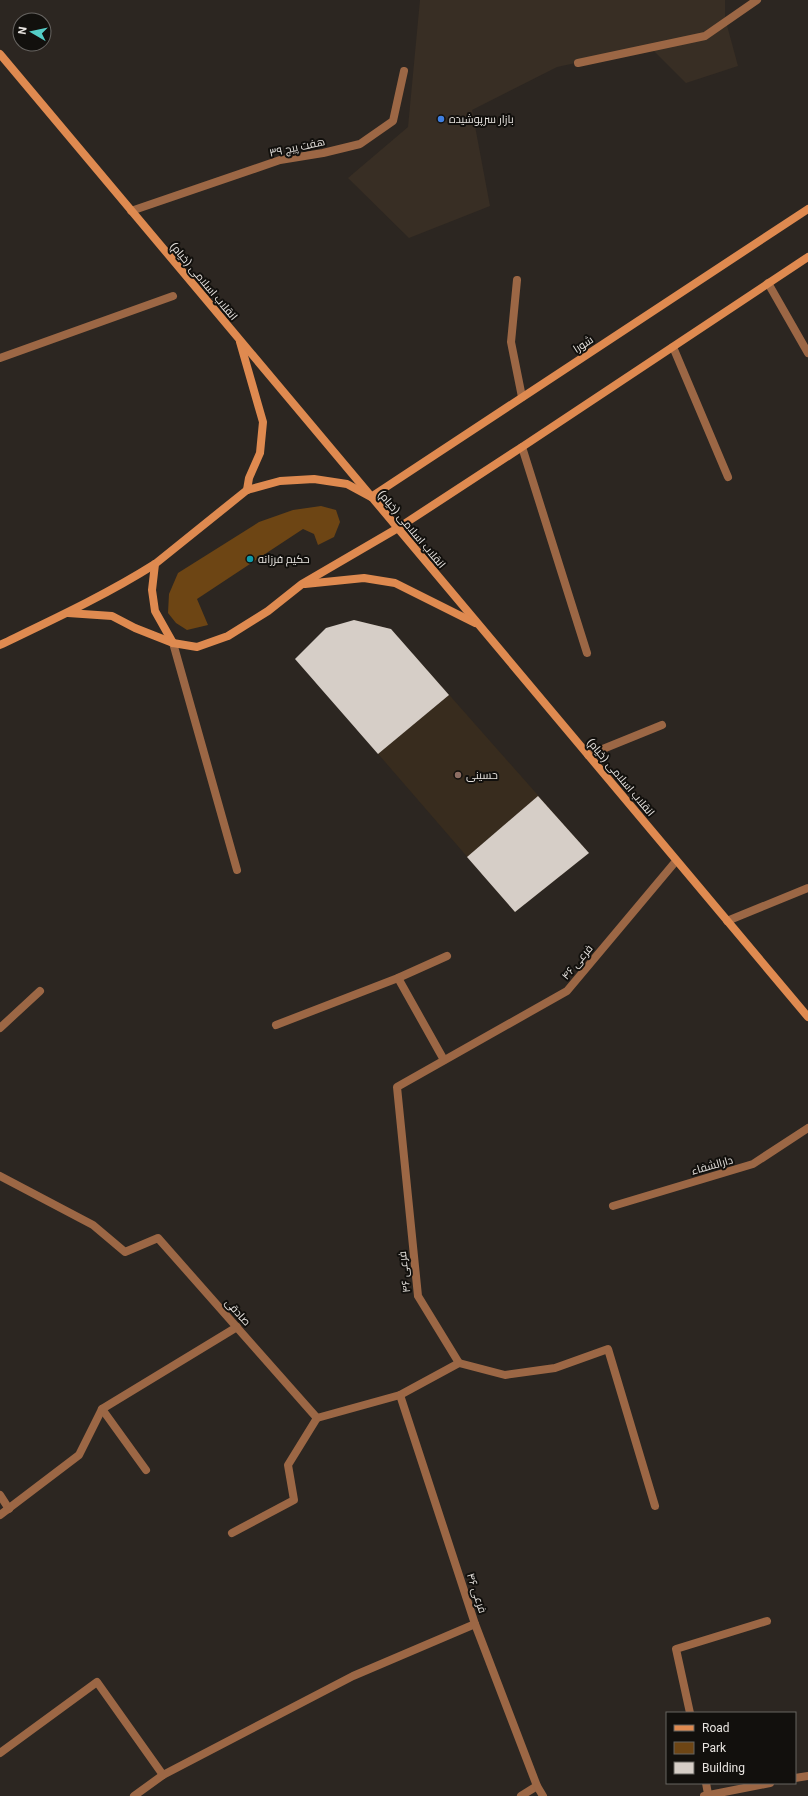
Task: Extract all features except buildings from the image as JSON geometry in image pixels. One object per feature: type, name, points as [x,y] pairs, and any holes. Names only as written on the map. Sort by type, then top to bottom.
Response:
[{"type":"main road","name":"انقلاب اسلامی (خیام)","points":[[0,54],[808,1018]]},
{"type":"main road","name":"شورا","points":[[371,497],[808,209]]},
{"type":"main road","points":[[67,613],[112,616],[135,628],[173,643],[197,647],[228,636],[268,611],[302,584],[398,528],[808,257]]},
{"type":"main road","points":[[239,339],[262,422],[260,454],[249,478],[247,490]]},
{"type":"main road","points":[[0,645],[67,613],[155,564],[247,490],[280,481],[314,479],[347,484],[371,497]]},
{"type":"main road","points":[[155,564],[152,590],[155,611],[173,643]]},
{"type":"main road","points":[[302,584],[364,578],[395,583],[478,624]]},
{"type":"street","points":[[578,63],[705,36],[757,0]]},
{"type":"street","name":"هفت پیچ ۳۹","points":[[131,211],[280,160],[360,144],[393,121],[404,71]]},
{"type":"street","points":[[517,280],[511,342],[522,397]]},
{"type":"street","points":[[768,283],[808,353]]},
{"type":"street","points":[[0,358],[173,296]]},
{"type":"street","points":[[673,347],[728,477]]},
{"type":"street","points":[[522,447],[587,653]]},
{"type":"street","points":[[173,643],[237,870]]},
{"type":"street","points":[[588,755],[662,725]]},
{"type":"street","name":"فرعی ۴۶","points":[[459,1363],[418,1296],[397,1087],[567,991],[676,861]]},
{"type":"street","points":[[727,921],[808,888]]},
{"type":"street","points":[[276,1025],[398,978],[447,956]]},
{"type":"street","points":[[398,978],[444,1060]]},
{"type":"street","points":[[0,1028],[40,991]]},
{"type":"street","name":"دارالشفاء","points":[[613,1206],[753,1164],[808,1128]]},
{"type":"street","name":"صادقی","points":[[0,1176],[93,1225],[125,1252],[158,1238],[317,1418]]},
{"type":"street","points":[[0,1515],[79,1455],[102,1409],[237,1327]]},
{"type":"street","points":[[232,1533],[294,1500],[288,1465],[317,1418],[400,1395],[459,1363],[505,1376],[555,1368],[608,1349],[655,1506]]},
{"type":"street","name":"فرعی ۴۶","points":[[400,1395],[475,1624],[537,1786],[543,1796]]},
{"type":"street","points":[[102,1409],[146,1470]]},
{"type":"street","points":[[0,1495],[9,1509]]},
{"type":"street","points":[[690,1712],[676,1649],[767,1621]]},
{"type":"street","points":[[134,1796],[163,1775],[353,1676],[475,1624]]},
{"type":"street","points":[[0,1753],[97,1682],[163,1775]]},
{"type":"street","points":[[796,1778],[808,1776]]},
{"type":"street","points":[[706,1784],[706,1795],[765,1784]]},
{"type":"street","points":[[521,1796],[537,1786]]},
{"type":"shaded area","name":"بازار سرپوشیده","points":[[420,0],[725,0],[725,18],[738,66],[686,83],[650,47],[557,67],[472,110],[490,206],[409,238],[348,178],[408,127]]},
{"type":"shaded area","name":"حسینی","points":[[354,620],[391,629],[589,853],[515,912],[296,659]]},
{"type":"green space","name":"حکیم فرزانه","points":[[321,506],[336,510],[340,522],[334,537],[318,545],[314,534],[303,529],[197,599],[208,625],[187,630],[176,623],[168,613],[169,594],[178,573],[259,522],[293,510]]},
{"type":"place","name":"بازار سرپوشیده","points":[[441,119]]},
{"type":"place","name":"حکیم فرزانه","points":[[250,559]]},
{"type":"place","name":"حسینی","points":[[458,775]]}]
